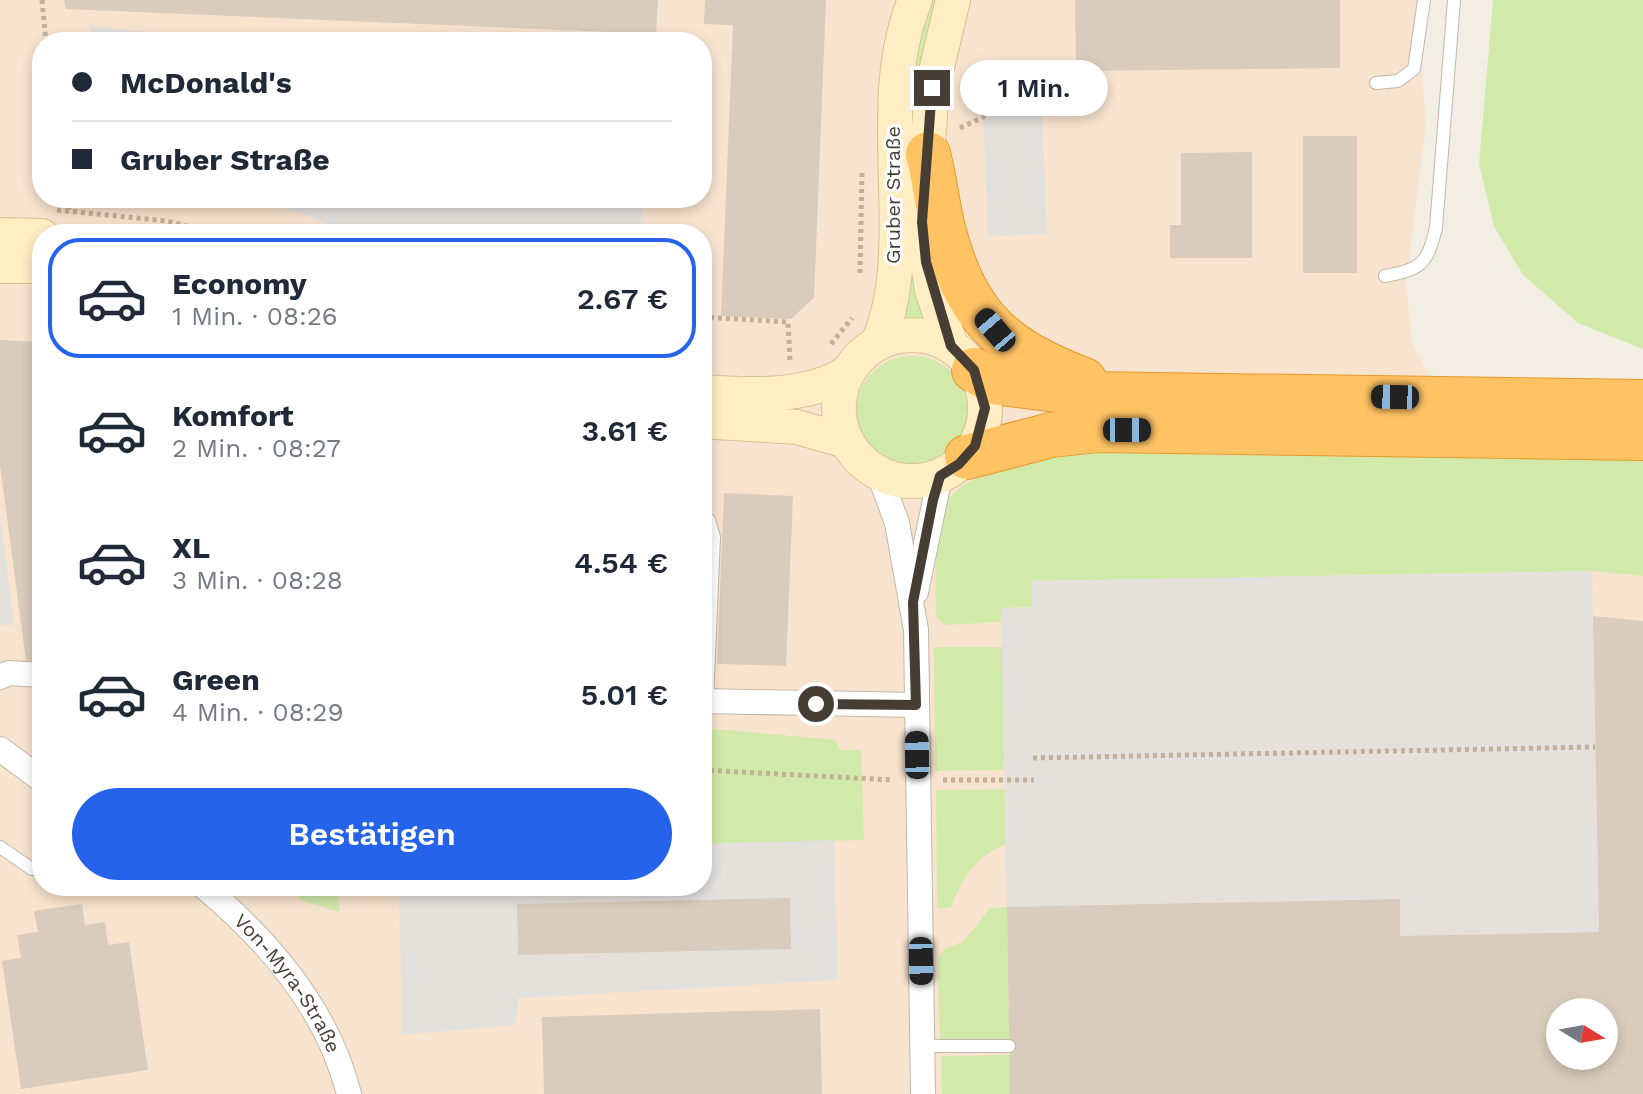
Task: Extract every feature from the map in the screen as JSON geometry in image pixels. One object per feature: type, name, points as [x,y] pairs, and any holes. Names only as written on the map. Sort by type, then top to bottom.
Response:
[{"type":"highway","points":[[928,154],[951,254],[959,277],[983,317],[1007,343],[1035,361],[1116,392]]},
{"type":"highway","points":[[962,358],[994,382],[1043,391],[1643,402]]},
{"type":"highway","points":[[953,466],[1051,435],[1098,430],[1643,438]]},
{"type":"street","name":"Gruber Straße","points":[[878,343],[887,322],[894,259],[894,95],[902,46],[915,0]]},
{"type":"street","name":"Gruber Straße","points":[[953,0],[932,88],[922,222],[932,290],[962,358]]},
{"type":"street","points":[[0,235],[32,226]]},
{"type":"street","points":[[0,266],[32,266]]},
{"type":"street","points":[[712,392],[796,391],[827,386],[837,361],[866,351],[878,343],[915,335],[962,358],[984,395],[984,421],[953,466],[913,602]]},
{"type":"street","points":[[837,361],[838,414],[846,441],[860,460],[879,474],[915,482],[953,466]]},
{"type":"street","points":[[712,422],[797,427],[846,441]]},
{"type":"street","points":[[879,474],[892,502],[913,602],[923,1094]]},
{"type":"street","points":[[0,677],[9,673],[32,674]]},
{"type":"street","points":[[712,701],[916,705]]},
{"type":"street","points":[[0,749],[32,773]]},
{"type":"street","name":"Von-Myra-Straße","points":[[214,896],[258,937],[307,1000],[326,1031],[349,1094]]},
{"type":"lane","points":[[1376,83],[1398,81],[1414,69],[1424,0]]},
{"type":"lane","points":[[1385,276],[1412,271],[1429,257],[1433,242],[1454,1]]},
{"type":"lane","points":[[712,530],[712,573]]},
{"type":"lane","points":[[0,847],[32,869]]},
{"type":"lane","points":[[923,1046],[1009,1046]]},
{"type":"path","points":[[42,0],[45,32]]},
{"type":"path","points":[[860,286],[862,159]]},
{"type":"path","points":[[42,223],[69,210],[179,224]]},
{"type":"path","points":[[837,361],[855,314]]},
{"type":"path","points":[[712,318],[788,322],[790,362],[802,357]]},
{"type":"path","points":[[1033,758],[1595,747]]},
{"type":"path","points":[[712,770],[918,780],[1034,780]]},
{"type":"shaded area","points":[[0,0],[1417,0],[1426,126],[1406,283],[1412,342],[1449,415],[1643,511],[1643,1094],[0,1094]]},
{"type":"shaded area","points":[[91,26],[145,32],[91,32]]},
{"type":"shaded area","points":[[1042,109],[1047,234],[988,236],[983,111]]},
{"type":"shaded area","points":[[284,208],[641,208],[641,224],[325,224]]},
{"type":"shaded area","points":[[0,513],[14,624],[0,626]]},
{"type":"shaded area","points":[[1592,571],[1599,932],[1400,936],[1399,899],[1007,907],[1001,608],[1032,607],[1032,581]]},
{"type":"shaded area","points":[[834,840],[838,980],[519,998],[515,1025],[402,1035],[399,896],[712,896],[712,844]]},
{"type":"green space","points":[[927,0],[936,0],[918,83],[915,162],[932,326],[898,326],[906,84]]},
{"type":"green space","points":[[1493,0],[1643,0],[1643,349],[1578,323],[1523,275],[1494,227],[1479,164]]},
{"type":"green space","points":[[912,356],[933,360],[952,372],[964,391],[968,412],[964,433],[952,452],[933,464],[912,468],[891,464],[872,452],[860,433],[856,412],[860,391],[872,372],[891,360]]},
{"type":"green space","points":[[1082,451],[1212,455],[1643,456],[1643,576],[1592,571],[1033,581],[1033,607],[1002,608],[1001,622],[944,625],[936,616],[935,575],[938,528],[945,504],[970,481],[988,473],[1028,461]]},
{"type":"green space","points":[[934,647],[1003,647],[1004,770],[935,771]]},
{"type":"green space","points":[[712,729],[836,740],[840,750],[861,750],[864,840],[712,844]]},
{"type":"green space","points":[[1005,789],[1006,844],[986,855],[971,869],[951,907],[937,909],[936,790]]},
{"type":"green space","points":[[296,896],[338,896],[340,912]]},
{"type":"green space","points":[[1007,907],[1009,1039],[940,1041],[938,959],[944,949],[963,942],[990,908]]},
{"type":"green space","points":[[1010,1055],[1010,1094],[942,1094],[941,1056]]},
{"type":"building","points":[[64,0],[658,0],[656,32],[66,9]]},
{"type":"building","points":[[705,0],[826,0],[814,298],[791,319],[721,316],[733,25],[704,24]]},
{"type":"building","points":[[1075,0],[1340,0],[1340,68],[1076,71]]},
{"type":"building","points":[[1303,136],[1357,136],[1357,273],[1303,273]]},
{"type":"building","points":[[1252,152],[1252,258],[1170,258],[1170,225],[1181,225],[1181,153]]},
{"type":"building","points":[[0,340],[32,342],[32,661],[26,661],[0,465]]},
{"type":"building","points":[[724,493],[793,496],[786,666],[717,664]]},
{"type":"building","points":[[1593,616],[1643,621],[1643,1094],[1010,1094],[1007,907],[1400,899],[1400,936],[1599,932]]},
{"type":"building","points":[[790,898],[791,949],[518,955],[517,904]]},
{"type":"building","points":[[82,904],[85,925],[105,922],[108,945],[129,942],[148,1070],[21,1089],[2,961],[21,958],[17,935],[38,932],[34,911]]},
{"type":"building","points":[[820,1009],[822,1094],[544,1094],[542,1017]]},
{"type":"route","points":[[816,704],[916,705],[913,602],[933,500],[940,476],[967,457],[975,446],[984,421],[984,395],[980,381],[968,361],[951,346],[926,262],[923,188],[932,88]]}]
